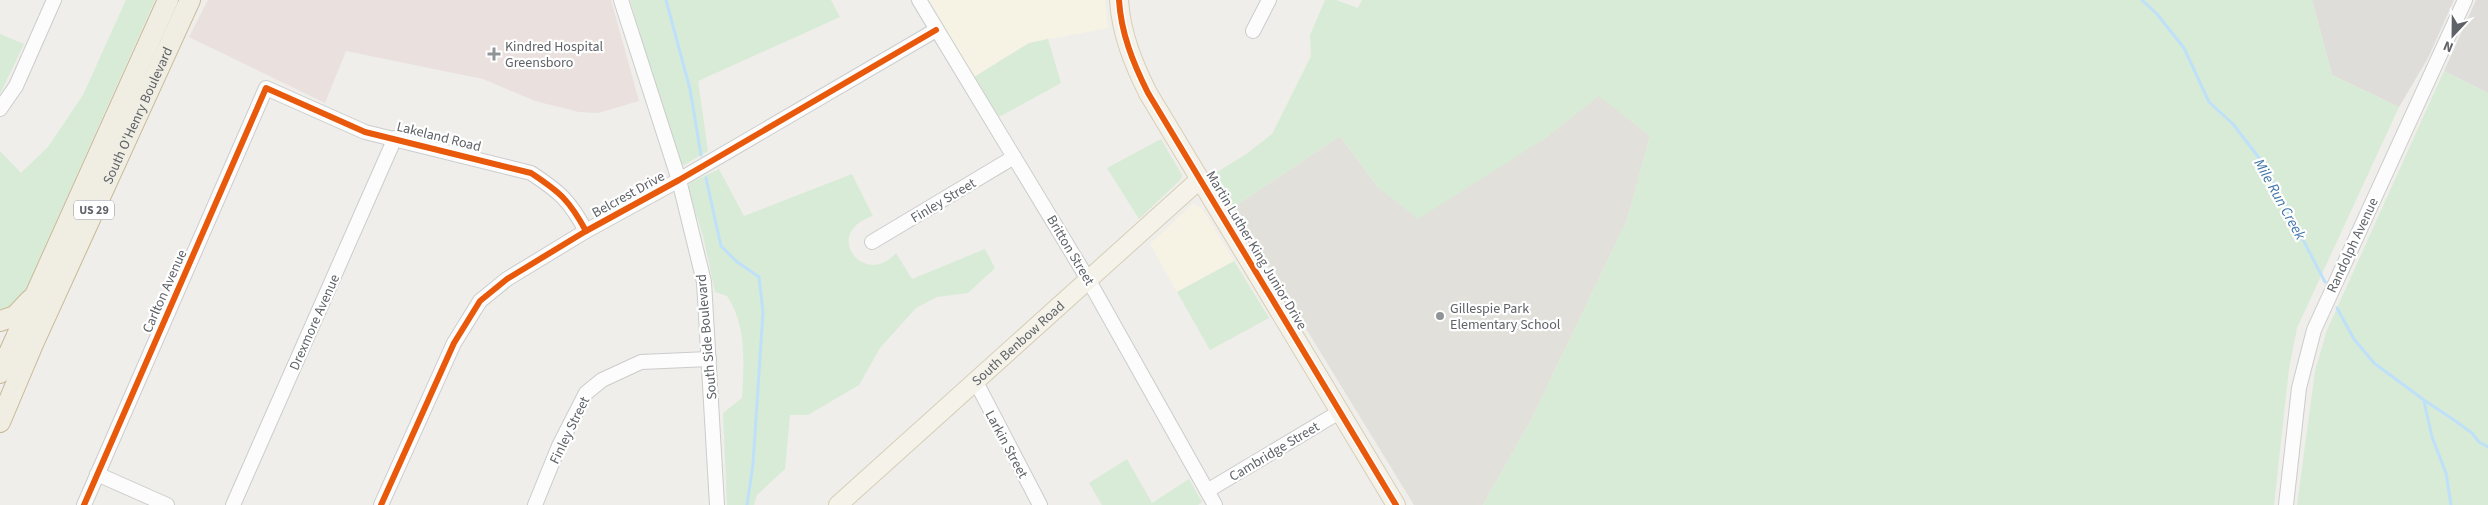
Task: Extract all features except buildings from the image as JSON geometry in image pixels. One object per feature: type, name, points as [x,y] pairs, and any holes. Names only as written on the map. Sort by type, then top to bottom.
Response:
[{"type":"highway","name":"South O'Henry Boulevard","points":[[0,373],[168,0]]},
{"type":"highway","name":"South O'Henry Boulevard","points":[[0,422],[37,335],[190,0]]},
{"type":"highway","points":[[0,321],[15,316],[25,307],[40,286]]},
{"type":"main road","name":"Martin Luther King Junior Drive","points":[[1119,0],[1124,35],[1138,73],[1199,180],[1341,411],[1396,505]]},
{"type":"main road","name":"South Benbow Road","points":[[848,502],[976,382],[1199,180]]},
{"type":"street","points":[[0,109],[16,86],[54,0]]},
{"type":"street","name":"South Side Boulevard","points":[[621,0],[679,180],[704,282],[717,505]]},
{"type":"street","name":"Britton Street","points":[[919,0],[1089,281],[1215,505]]},
{"type":"street","points":[[1253,31],[1269,0]]},
{"type":"street","name":"Randolph Avenue","points":[[2286,505],[2299,388],[2314,330],[2465,0]]},
{"type":"street","name":"Belcrest Drive","points":[[381,505],[454,343],[475,308],[507,279],[586,231],[679,180],[936,30]]},
{"type":"street","name":"Lakeland Road","points":[[266,88],[365,132],[531,172],[553,187],[573,206],[586,231]]},
{"type":"street","name":"Carlton Avenue","points":[[84,505],[266,88]]},
{"type":"street","name":"Drexmore Avenue","points":[[233,505],[395,138]]},
{"type":"street","name":"Finley Street","points":[[872,242],[1014,157]]},
{"type":"street","name":"Finley Street","points":[[535,505],[559,446],[586,393],[602,380],[641,362],[709,359]]},
{"type":"street","name":"Larkin Street","points":[[976,382],[1040,505]]},
{"type":"street","name":"Cambridge Street","points":[[1207,490],[1341,411]]},
{"type":"street","points":[[97,474],[167,505]]},
{"type":"shaded area","name":"Kindred Hospital Greensboro","points":[[208,0],[611,0],[639,101],[598,113],[579,112],[535,101],[483,79],[346,51],[325,103],[189,37]]},
{"type":"shaded area","points":[[929,0],[1105,0],[1108,28],[1029,43],[974,77]]},
{"type":"shaded area","points":[[2312,0],[2454,0],[2428,58],[2399,107],[2332,75]]},
{"type":"shaded area","points":[[2476,0],[2488,0],[2488,93],[2444,71]]},
{"type":"shaded area","name":"Gillespie Park Elementary School","points":[[1599,95],[1650,136],[1627,220],[1532,418],[1483,505],[1414,505],[1232,208],[1340,136],[1379,188],[1544,139]]},
{"type":"shaded area","points":[[1193,204],[1201,207],[1234,261],[1177,292],[1150,244]]},
{"type":"green space","points":[[126,0],[155,0],[24,293],[12,308],[0,314],[0,151],[21,173],[48,147],[83,95]]},
{"type":"green space","points":[[630,0],[831,0],[840,17],[698,81],[708,151],[684,165],[679,163]]},
{"type":"green space","points":[[1325,0],[1336,0],[1358,8],[1362,0],[2312,0],[2332,75],[2399,107],[2297,328],[2289,369],[2274,505],[1483,505],[1532,418],[1627,220],[1650,136],[1599,96],[1544,139],[1418,219],[1379,188],[1340,136],[1232,208],[1212,175],[1245,155],[1272,134],[1311,56],[1310,35]]},
{"type":"green space","points":[[0,34],[24,44],[0,94]]},
{"type":"green space","points":[[1048,39],[1061,83],[999,117],[974,77],[1029,43]]},
{"type":"green space","points":[[2444,71],[2488,93],[2488,505],[2297,505],[2315,371],[2327,330]]},
{"type":"green space","points":[[1161,139],[1182,175],[1181,179],[1139,219],[1107,168]]},
{"type":"green space","points":[[719,169],[744,216],[852,174],[873,216],[858,224],[850,234],[849,245],[853,254],[861,262],[872,265],[884,262],[896,253],[912,279],[985,249],[995,268],[968,293],[937,297],[916,308],[880,348],[859,385],[808,415],[790,415],[785,469],[757,495],[754,505],[727,505],[723,413],[742,398],[743,346],[738,320],[733,307],[727,296],[715,292],[703,236],[688,189],[690,183]]},
{"type":"green space","points":[[1234,261],[1269,318],[1210,350],[1177,292]]},
{"type":"green space","points":[[1127,459],[1152,503],[1189,479],[1202,502],[1198,505],[1102,505],[1089,483]]},
{"type":"waterway","points":[[666,0],[690,89],[701,155]]},
{"type":"waterway","name":"Mile Run Creek","points":[[2142,0],[2157,14],[2184,48],[2209,102],[2233,124],[2263,163],[2325,282]]},
{"type":"waterway","points":[[706,178],[721,246],[736,261],[759,277],[763,312],[753,464],[747,505]]},
{"type":"waterway","name":"Mile Run Creek","points":[[2337,308],[2354,339],[2374,363],[2472,433],[2479,442],[2488,447]]},
{"type":"waterway","points":[[2424,401],[2432,437],[2446,473],[2451,505]]},
{"type":"cycle path","points":[[1119,0],[1122,24],[1129,48],[1148,93],[1396,505]]},
{"type":"cycle path","points":[[381,505],[454,343],[480,301],[507,279],[586,231],[679,180],[936,30]]},
{"type":"cycle path","points":[[84,505],[266,88],[365,132],[531,173],[563,197],[586,231]]},
{"type":"place","name":"Kindred Hospital Greensboro","points":[[494,54]]},
{"type":"place","name":"Gillespie Park Elementary School","points":[[1440,316]]}]
